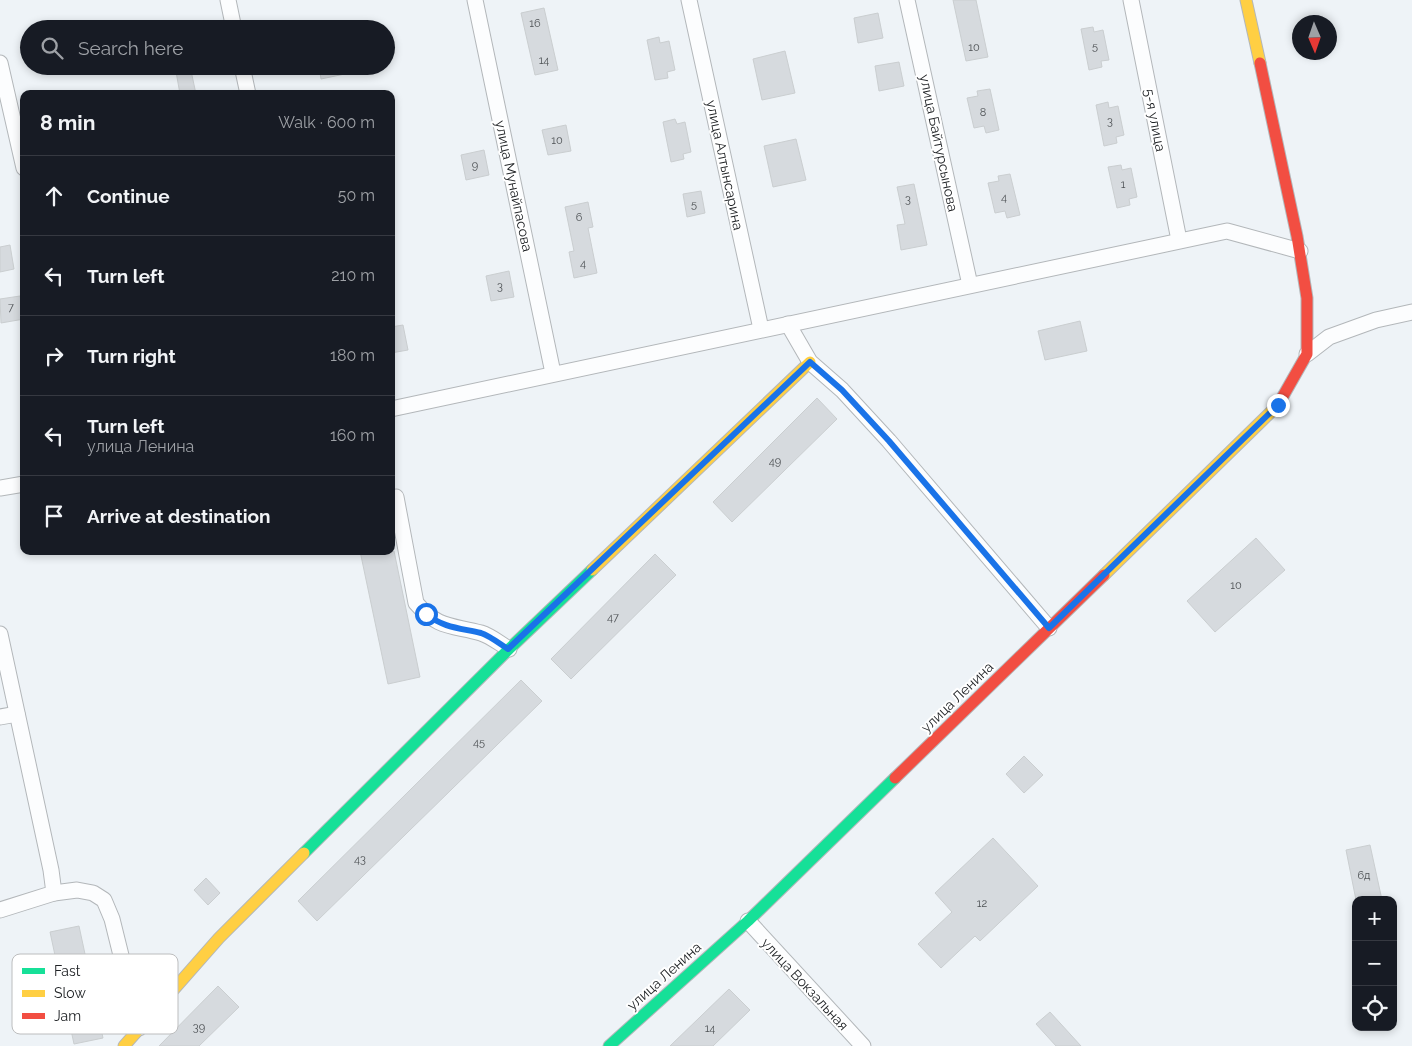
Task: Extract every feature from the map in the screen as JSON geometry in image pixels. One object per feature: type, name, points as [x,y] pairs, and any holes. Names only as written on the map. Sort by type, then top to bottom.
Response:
[{"type":"street","points":[[228,0],[232,20]]},
{"type":"street","name":"улица Мунайпасова","points":[[476,0],[553,373]]},
{"type":"street","name":"улица Алтынсарина","points":[[689,0],[761,329]]},
{"type":"street","name":"улица Байтурсынова","points":[[907,0],[970,285]]},
{"type":"street","name":"5-я улица","points":[[1131,0],[1179,240]]},
{"type":"street","points":[[1246,0],[1300,251],[1307,298],[1307,354]]},
{"type":"street","points":[[0,63],[20,150]]},
{"type":"street","points":[[244,75],[247,90]]},
{"type":"street","points":[[395,408],[1227,231],[1300,251]]},
{"type":"street","points":[[1307,354],[1329,337],[1376,320],[1412,312]]},
{"type":"street","points":[[788,324],[810,362],[842,390],[883,435],[1049,628]]},
{"type":"street","name":"улица Ленина","points":[[609,1046],[748,921],[1278,405],[1307,354]]},
{"type":"street","points":[[178,984],[219,938],[508,649],[810,362]]},
{"type":"street","points":[[0,488],[20,485]]},
{"type":"street","points":[[396,497],[416,603],[438,623],[483,634],[508,649]]},
{"type":"street","points":[[0,634],[51,870],[54,893]]},
{"type":"street","points":[[0,717],[17,714]]},
{"type":"street","points":[[0,910],[54,893],[77,890],[93,893],[104,900],[112,919],[121,954]]},
{"type":"street","name":"улица Вокзальная","points":[[748,921],[863,1046]]},
{"type":"street","points":[[124,1046],[134,1034]]},
{"type":"building","points":[[953,0],[976,0],[988,57],[966,61]]},
{"type":"building","points":[[544,8],[558,70],[535,75],[521,13]]},
{"type":"building","points":[[878,13],[883,38],[858,43],[854,18]]},
{"type":"building","points":[[1093,27],[1094,32],[1103,30],[1109,60],[1101,61],[1102,67],[1089,70],[1081,29]]},
{"type":"building","points":[[659,37],[660,43],[669,41],[675,70],[667,72],[668,78],[655,80],[647,40]]},
{"type":"building","points":[[785,51],[795,93],[762,100],[753,59]]},
{"type":"building","points":[[899,62],[904,86],[879,91],[875,66]]},
{"type":"building","points":[[177,75],[192,75],[195,90],[179,90]]},
{"type":"building","points":[[320,75],[340,75],[321,79]]},
{"type":"building","points":[[990,89],[999,130],[986,133],[984,126],[974,128],[967,98],[978,96],[977,91]]},
{"type":"building","points":[[1108,102],[1109,108],[1118,106],[1124,135],[1116,137],[1117,143],[1104,146],[1096,105]]},
{"type":"building","points":[[675,119],[677,124],[685,122],[691,152],[683,154],[684,159],[671,162],[663,122]]},
{"type":"building","points":[[566,125],[571,151],[548,155],[542,130]]},
{"type":"building","points":[[796,139],[806,180],[773,187],[764,146]]},
{"type":"building","points":[[484,150],[489,175],[466,180],[461,155]]},
{"type":"building","points":[[1121,165],[1122,170],[1131,168],[1137,197],[1129,199],[1130,205],[1117,208],[1108,167]]},
{"type":"building","points":[[1010,174],[1020,215],[1007,218],[1005,211],[995,213],[988,183],[999,181],[998,176]]},
{"type":"building","points":[[914,184],[927,245],[901,250],[897,225],[905,224],[897,187]]},
{"type":"building","points":[[701,191],[705,213],[687,217],[683,194]]},
{"type":"building","points":[[588,202],[593,227],[588,228],[597,273],[574,278],[569,252],[574,251],[565,207]]},
{"type":"building","points":[[10,245],[14,269],[0,272],[0,247]]},
{"type":"building","points":[[509,271],[514,297],[491,301],[486,276]]},
{"type":"building","points":[[20,296],[20,320],[1,323],[0,299]]},
{"type":"building","points":[[1080,321],[1087,351],[1045,360],[1038,331]]},
{"type":"building","points":[[403,325],[408,350],[395,352],[395,326]]},
{"type":"building","points":[[817,398],[837,419],[732,522],[713,502]]},
{"type":"building","points":[[1256,538],[1285,570],[1215,632],[1187,601]]},
{"type":"building","points":[[655,554],[676,575],[571,679],[551,659]]},
{"type":"building","points":[[361,555],[395,555],[420,677],[388,684]]},
{"type":"building","points":[[521,680],[542,701],[317,921],[298,901]]},
{"type":"building","points":[[1024,756],[1043,775],[1024,793],[1006,774]]},
{"type":"building","points":[[993,838],[1038,886],[980,941],[975,936],[941,968],[918,944],[952,912],[935,893]]},
{"type":"building","points":[[1370,845],[1381,896],[1355,896],[1346,850]]},
{"type":"building","points":[[206,878],[220,893],[208,905],[194,890]]},
{"type":"building","points":[[79,926],[85,954],[55,954],[50,932]]},
{"type":"building","points":[[218,986],[239,1007],[199,1046],[159,1046],[171,1034],[178,1034],[178,1027]]},
{"type":"building","points":[[729,989],[750,1010],[713,1046],[670,1046]]},
{"type":"building","points":[[1050,1012],[1081,1046],[1056,1046],[1036,1024]]},
{"type":"building","points":[[72,1034],[102,1034],[103,1038],[74,1044]]},
{"type":"traffic: fast","points":[[304,853],[509,649],[592,570]]},
{"type":"traffic: fast","points":[[609,1046],[748,921],[895,778]]},
{"type":"traffic: slow","points":[[1246,0],[1260,63]]},
{"type":"traffic: slow","points":[[592,570],[810,362]]},
{"type":"traffic: slow","points":[[1104,575],[1278,405]]},
{"type":"traffic: slow","points":[[178,985],[219,938],[304,853]]},
{"type":"traffic: slow","points":[[124,1046],[135,1034]]},
{"type":"traffic: jam","points":[[1260,63],[1297,236],[1307,298],[1307,354],[1278,405]]},
{"type":"traffic: jam","points":[[895,778],[1104,575]]},
{"type":"route","points":[[426,614],[438,623],[452,628],[483,634],[508,649],[810,362],[842,390],[889,441],[1049,628],[1278,405]]}]
